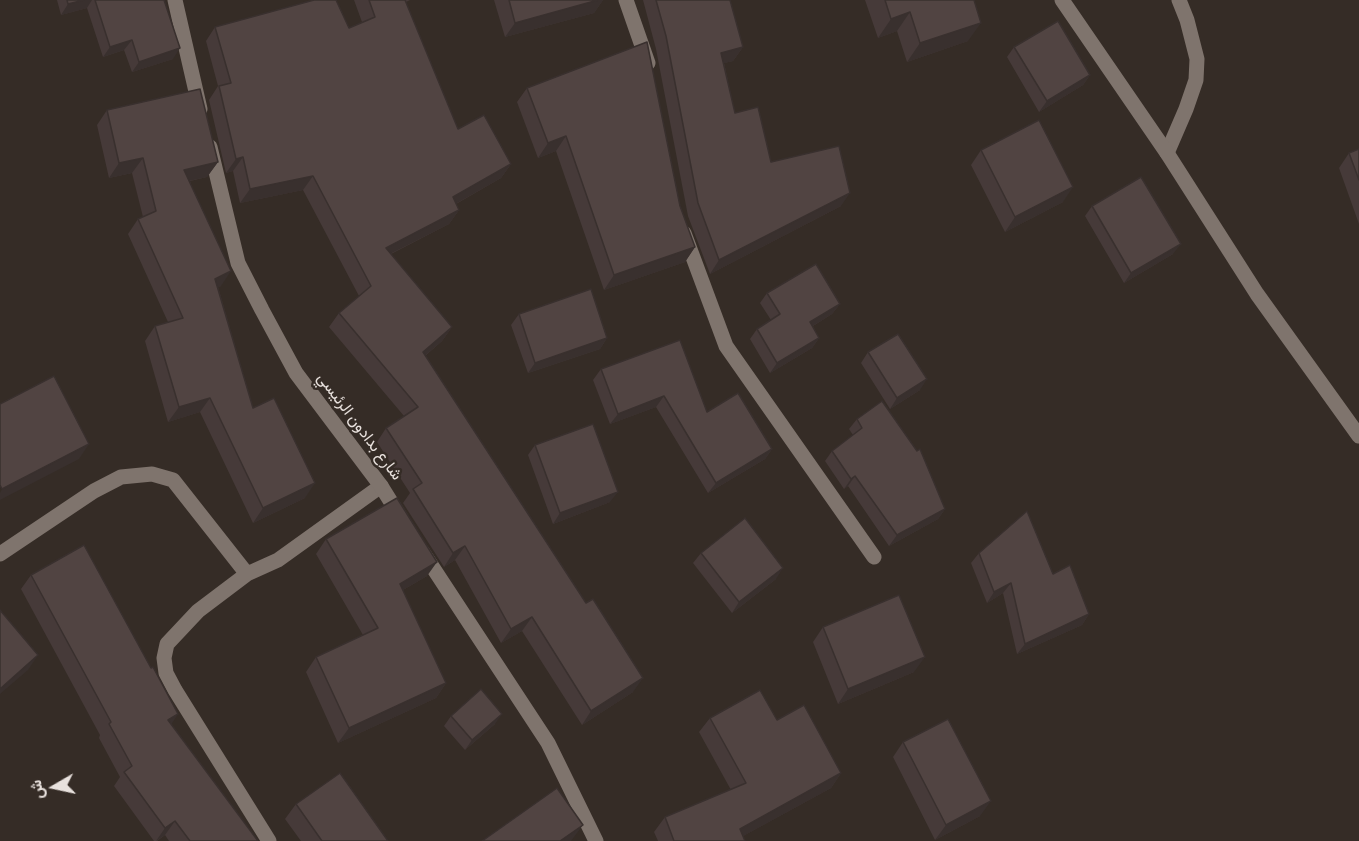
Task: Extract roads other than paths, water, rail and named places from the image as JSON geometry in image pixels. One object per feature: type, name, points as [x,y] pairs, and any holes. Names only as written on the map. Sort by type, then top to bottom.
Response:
[{"type":"main road","name":"شارع بدادون الرئيسي","points":[[175,0],[238,264],[296,373],[381,486],[548,744],[596,841]]},
{"type":"main road","points":[[626,0],[646,53],[650,75]]},
{"type":"main road","points":[[1062,0],[1167,153],[1257,294],[1359,436]]},
{"type":"main road","points":[[1167,153],[1196,80],[1197,58],[1179,0]]},
{"type":"main road","points":[[680,219],[726,346],[874,557]]},
{"type":"main road","points":[[0,554],[94,491],[121,477],[152,474],[173,480],[247,574]]},
{"type":"main road","points":[[270,841],[166,673],[164,658],[167,644],[198,611],[247,574],[278,560],[381,486]]}]
